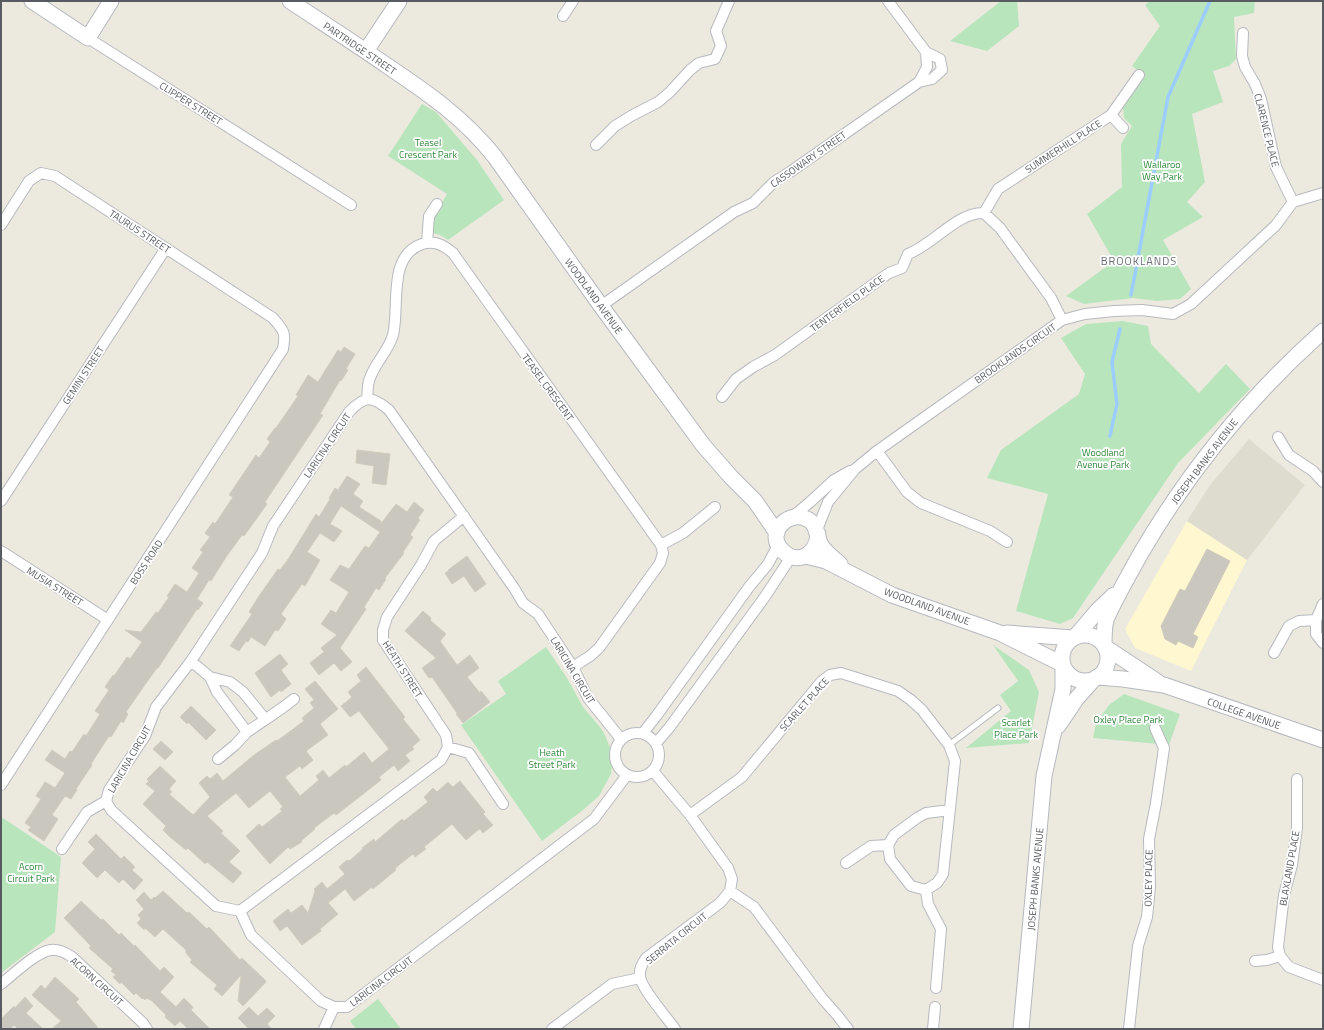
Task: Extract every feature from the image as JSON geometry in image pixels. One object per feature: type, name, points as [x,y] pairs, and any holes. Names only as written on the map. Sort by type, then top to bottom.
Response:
[{"type":"street","name":"CLIPPER STREET","points":[[32,1],[351,205]]},
{"type":"street","points":[[88,38],[111,1]]},
{"type":"street","name":"PARTRIDGE STREET","points":[[290,1],[431,95]]},
{"type":"street","points":[[366,51],[399,1]]},
{"type":"street","points":[[564,16],[573,1]]},
{"type":"street","points":[[596,145],[615,126],[658,102],[699,63],[715,59],[721,46],[716,31],[729,1]]},
{"type":"street","points":[[888,1],[926,52],[927,67],[919,82]]},
{"type":"street","name":"CLARENCE PLACE","points":[[1243,33],[1242,56],[1245,67],[1255,84],[1261,99],[1276,167],[1293,202]]},
{"type":"street","name":"CASSOWARY STREET","points":[[601,306],[734,212],[752,203],[774,182],[919,82],[932,79],[942,70],[940,59],[926,52]]},
{"type":"street","name":"SUMMERHILL PLACE","points":[[984,213],[998,189],[1111,115],[1139,75]]},
{"type":"street","name":"WOODLAND AVENUE","points":[[431,95],[464,122],[481,139],[495,157],[601,306],[703,445],[754,501],[784,553],[826,561],[892,595],[1000,633],[1063,665]]},
{"type":"street","points":[[1111,115],[1123,128]]},
{"type":"street","name":"TAURUS STREET","points":[[1,224],[29,181],[41,173],[55,176],[273,318],[282,327],[286,336]]},
{"type":"street","points":[[1293,202],[1323,193]]},
{"type":"street","name":"BROOKLANDS CIRCUIT","points":[[817,532],[828,502],[855,469],[877,451],[1062,320],[1085,314],[1114,311],[1142,310],[1173,314],[1191,304],[1276,225],[1293,202]]},
{"type":"street","points":[[367,399],[369,378],[388,347],[393,334],[399,269],[405,257],[415,247],[427,243],[429,216],[437,204]]},
{"type":"street","name":"TENTERFIELD PLACE","points":[[722,397],[736,380],[753,367],[775,356],[889,272],[902,268],[908,254],[917,250],[960,220],[976,213],[984,213]]},
{"type":"street","points":[[984,213],[1000,228],[1051,298],[1062,320]]},
{"type":"street","name":"TEASEL CRESCENT","points":[[427,243],[434,242],[453,253],[661,544]]},
{"type":"street","name":"GEMINI STREET","points":[[1,501],[166,248]]},
{"type":"street","name":"JOSEPH BANKS AVENUE","points":[[1104,646],[1106,620],[1121,588],[1161,519],[1189,478],[1218,439],[1254,399],[1303,348],[1323,331]]},
{"type":"street","name":"BOSS ROAD","points":[[1,785],[283,349],[286,336]]},
{"type":"street","name":"LARICINA CIRCUIT","points":[[240,911],[216,906],[111,810],[106,801],[109,790],[145,736],[156,707],[191,661],[262,553],[273,526],[349,412],[356,404],[367,399],[378,401],[389,410],[523,603],[538,614],[573,667],[588,698],[621,739]]},
{"type":"street","points":[[1278,437],[1289,455],[1313,471],[1323,482]]},
{"type":"street","points":[[877,451],[907,492],[921,503],[990,530],[1007,542]]},
{"type":"street","name":"BROOKLANDS CIRCUIT","points":[[791,517],[834,480],[855,469]]},
{"type":"street","name":"WOODLAND AVENUE","points":[[754,501],[776,512],[791,517],[800,516],[808,519],[813,524],[817,532],[821,546],[855,576]]},
{"type":"street","points":[[573,667],[599,648],[660,563],[663,553],[661,544],[683,533],[715,506]]},
{"type":"street","name":"HEATH STREET","points":[[448,747],[446,735],[383,640],[383,630],[387,617],[421,565],[434,541],[464,516]]},
{"type":"street","points":[[643,733],[749,587],[768,564],[781,523],[791,517]]},
{"type":"street","points":[[656,743],[669,728],[759,604],[798,556],[814,548],[817,541],[817,532]]},
{"type":"street","name":"MUSIA STREET","points":[[1,551],[108,620]]},
{"type":"street","name":"JOSEPH BANKS AVENUE","points":[[1074,638],[1121,588]]},
{"type":"street","points":[[1323,604],[1316,620],[1316,634],[1323,642]]},
{"type":"street","points":[[1274,653],[1290,626],[1299,621],[1316,620]]},
{"type":"street","name":"WOODLAND AVENUE","points":[[1000,633],[1074,638]]},
{"type":"street","points":[[1083,635],[1091,636],[1098,639],[1104,646],[1108,654],[1107,664],[1102,673],[1096,678],[1084,681],[1074,679],[1069,675],[1063,665],[1063,649],[1067,643],[1074,638],[1083,635]]},
{"type":"street","name":"COLLEGE AVENUE","points":[[1104,646],[1164,685]]},
{"type":"street","points":[[191,661],[210,677],[217,692],[247,732]]},
{"type":"street","name":"JOSEPH BANKS AVENUE","points":[[1021,1029],[1044,776],[1063,689],[1063,665]]},
{"type":"street","name":"SCARLET PLACE","points":[[690,815],[742,777],[821,682],[830,675],[841,673],[898,691],[922,710],[949,745],[955,761],[943,874],[937,883],[926,890]]},
{"type":"street","points":[[210,677],[230,682],[243,692],[265,719]]},
{"type":"street","name":"JOSEPH BANKS AVENUE","points":[[1055,730],[1078,698],[1096,678]]},
{"type":"street","name":"COLLEGE AVENUE","points":[[1096,678],[1123,679],[1164,685],[1323,740]]},
{"type":"street","points":[[218,759],[235,745],[247,732],[294,699]]},
{"type":"street","name":"OXLEY PLACE","points":[[1129,1029],[1138,946],[1147,917],[1150,887],[1149,839],[1164,748],[1155,728]]},
{"type":"street","points":[[632,733],[643,733],[650,736],[656,743],[660,757],[653,771],[639,777],[627,775],[617,766],[614,759],[616,746],[621,739],[632,733]]},
{"type":"street","points":[[324,1029],[334,1007],[321,1001],[250,935],[240,911],[440,760],[448,747],[469,753],[503,804]]},
{"type":"street","points":[[653,771],[690,815],[728,868],[732,879],[730,891],[754,907],[822,998],[848,1029]]},
{"type":"street","name":"LARICINA CIRCUIT","points":[[334,1007],[347,1007],[354,1002],[594,819],[627,775]]},
{"type":"street","name":"BLAXLAND PLACE","points":[[1280,956],[1278,947],[1284,895],[1292,865],[1297,828],[1296,779]]},
{"type":"street","name":"LARICINA CIRCUIT","points":[[62,849],[87,812],[106,801]]},
{"type":"street","points":[[936,988],[941,929],[928,904],[926,890],[911,886],[890,859],[888,845],[894,836],[917,818],[926,813],[950,810]]},
{"type":"street","points":[[846,863],[871,846],[888,845]]},
{"type":"street","name":"SERRATA CIRCUIT","points":[[640,978],[640,968],[646,958],[720,903],[730,891]]},
{"type":"street","name":"ACORN CIRCUIT","points":[[1,984],[40,954],[52,950],[63,951],[72,957],[143,1023],[147,1029]]},
{"type":"street","points":[[1255,961],[1267,960],[1280,956],[1289,967],[1323,980]]},
{"type":"street","points":[[552,1029],[612,984],[640,978],[644,986],[675,1029]]},
{"type":"street","points":[[933,1029],[934,1007]]},
{"type":"lane","points":[[949,745],[998,708]]},
{"type":"shaded area","points":[[1249,439],[1305,485],[1247,560],[1187,521],[1210,485]]},
{"type":"shaded area","points":[[1187,521],[1247,560],[1191,671],[1135,648],[1125,629]]},
{"type":"green space","points":[[1001,1],[1017,1],[1019,26],[987,51],[950,41]]},
{"type":"green space","name":"Wallaroo Way Park","points":[[1150,1],[1255,1],[1254,13],[1234,17],[1236,59],[1229,66],[1213,71],[1223,102],[1192,114],[1205,182],[1187,202],[1203,217],[1163,240],[1191,289],[1180,299],[1157,301],[1133,298],[1084,304],[1066,296],[1114,261],[1087,214],[1122,187],[1121,144],[1132,126],[1124,118],[1123,108],[1145,76],[1132,66],[1160,26],[1145,5]]},
{"type":"green space","name":"Teasel Crescent Park","points":[[422,104],[436,112],[477,160],[504,200],[448,240],[440,235],[429,232],[433,218],[447,194],[388,156]]},
{"type":"green space","name":"Woodland Avenue Park","points":[[1123,321],[1148,326],[1151,344],[1199,393],[1226,364],[1250,389],[1178,463],[1073,618],[1060,624],[1016,611],[1048,494],[987,478],[1001,450],[1079,394],[1085,374],[1061,338],[1086,324]]},
{"type":"green space","name":"Scarlet Place Park","points":[[993,645],[1029,670],[1039,692],[1029,743],[966,748],[1011,711],[1000,695],[1018,681]]},
{"type":"green space","name":"Heath Street Park","points":[[546,647],[567,678],[583,707],[603,731],[613,754],[611,774],[599,796],[542,841],[461,725],[506,694],[498,681]]},
{"type":"green space","name":"Oxley Place Park","points":[[1124,694],[1180,714],[1169,745],[1093,738],[1096,723],[1109,705]]},
{"type":"green space","name":"Acorn Circuit Park","points":[[3,818],[61,857],[55,932],[1,973],[1,820]]},
{"type":"green space","points":[[378,999],[401,1029],[356,1029],[350,1021]]},
{"type":"building","points":[[344,347],[355,354],[346,369],[348,370],[341,381],[340,380],[320,414],[323,415],[265,502],[267,504],[244,536],[242,535],[226,557],[211,581],[209,580],[197,599],[203,603],[198,610],[197,609],[158,668],[126,712],[128,714],[123,723],[121,721],[111,737],[109,736],[71,799],[65,796],[52,815],[58,819],[44,841],[28,830],[31,827],[25,823],[41,799],[36,796],[45,782],[55,788],[65,773],[45,760],[52,750],[65,759],[70,751],[72,752],[84,734],[86,736],[100,714],[95,711],[109,690],[105,687],[127,657],[130,659],[142,642],[125,630],[141,632],[156,612],[158,613],[169,597],[167,596],[175,584],[187,592],[199,573],[192,568],[203,552],[200,550],[210,537],[205,533],[213,522],[215,524],[233,497],[229,495],[256,455],[259,458],[270,442],[267,439],[298,396],[296,395],[308,375],[318,382],[338,350],[341,352]]},
{"type":"building","points":[[357,450],[390,454],[386,485],[372,483],[374,466],[356,463]]},
{"type":"building","points":[[347,476],[360,484],[353,494],[363,501],[359,507],[381,521],[380,525],[396,504],[407,512],[414,502],[424,510],[418,518],[420,520],[410,535],[413,537],[403,552],[404,553],[385,578],[386,579],[379,590],[376,588],[364,607],[366,609],[340,648],[352,662],[341,671],[334,663],[319,675],[310,663],[324,652],[321,648],[337,635],[321,624],[331,610],[336,613],[349,592],[330,580],[340,565],[349,569],[365,546],[369,548],[380,532],[341,506],[330,524],[342,531],[334,542],[320,533],[307,552],[320,560],[305,586],[302,584],[281,614],[286,619],[278,631],[275,630],[265,646],[251,637],[239,651],[230,646],[252,614],[249,612],[259,596],[278,569],[280,570],[289,558],[316,514],[319,517],[335,488],[338,490]]},
{"type":"building","points":[[1207,549],[1230,561],[1193,634],[1198,637],[1193,648],[1178,641],[1176,645],[1165,639],[1161,626],[1180,589],[1185,591]]},
{"type":"building","points":[[467,556],[486,584],[475,592],[464,576],[452,584],[445,573]]},
{"type":"building","points":[[423,611],[431,618],[430,620],[446,634],[440,641],[457,665],[470,655],[479,668],[467,677],[480,693],[481,691],[490,702],[463,723],[432,677],[429,678],[422,668],[436,658],[405,631]]},
{"type":"building","points":[[280,654],[288,664],[281,670],[291,684],[281,692],[280,690],[271,697],[255,673]]},
{"type":"building","points":[[366,667],[405,717],[403,719],[420,740],[412,747],[414,749],[405,755],[410,761],[398,771],[394,765],[379,777],[381,780],[336,815],[334,813],[314,828],[315,829],[301,841],[302,842],[290,849],[288,847],[270,864],[246,836],[259,824],[262,827],[282,811],[280,809],[283,807],[270,791],[249,808],[236,793],[207,816],[223,831],[221,833],[240,851],[229,862],[242,873],[233,883],[207,862],[205,864],[188,848],[186,850],[170,837],[163,830],[166,826],[143,804],[155,791],[146,784],[149,781],[147,779],[160,766],[176,781],[169,789],[172,792],[169,794],[193,815],[210,797],[199,783],[207,776],[210,779],[217,773],[223,781],[254,755],[276,740],[277,741],[304,721],[302,718],[314,708],[310,703],[314,700],[305,689],[315,681],[338,709],[320,724],[328,735],[306,751],[313,760],[302,769],[300,766],[285,777],[300,796],[319,780],[316,776],[323,770],[329,778],[345,765],[346,767],[364,752],[372,763],[389,749],[359,711],[350,717],[341,706],[352,697],[348,692],[361,681],[357,675]]},
{"type":"building","points":[[191,706],[216,730],[206,740],[188,722],[187,724],[180,717]]},
{"type":"building","points":[[161,741],[173,752],[165,760],[153,749]]},
{"type":"building","points":[[460,781],[485,812],[483,814],[493,825],[483,833],[480,829],[478,830],[466,840],[452,824],[424,847],[426,849],[415,857],[413,854],[395,868],[396,870],[373,889],[372,887],[354,901],[345,889],[328,903],[338,914],[320,929],[321,931],[302,945],[287,926],[280,931],[273,921],[288,909],[291,913],[302,905],[308,913],[315,891],[314,889],[322,882],[327,889],[345,874],[339,867],[347,860],[349,861],[374,839],[375,842],[402,819],[404,821],[428,802],[424,797],[433,788],[437,792],[448,782],[453,787]]},
{"type":"building","points":[[96,834],[121,859],[124,856],[135,867],[132,870],[143,880],[134,890],[123,879],[119,883],[105,870],[97,878],[82,863],[95,849],[88,842]]},
{"type":"building","points":[[163,891],[207,929],[209,927],[240,960],[242,958],[265,980],[266,982],[243,1006],[238,1001],[241,975],[222,996],[214,989],[217,985],[190,962],[192,960],[186,953],[186,950],[163,929],[155,937],[145,928],[144,930],[137,923],[141,919],[138,915],[144,909],[136,900],[144,892],[151,900]]},
{"type":"building","points":[[81,901],[101,920],[103,919],[119,935],[121,933],[134,946],[135,945],[160,971],[164,967],[174,977],[160,992],[176,1007],[184,998],[193,1007],[191,1010],[210,1029],[188,1029],[180,1021],[175,1026],[165,1017],[166,1015],[152,1001],[147,998],[145,1000],[143,998],[142,999],[136,993],[134,995],[121,982],[120,984],[113,977],[116,975],[111,971],[113,969],[89,948],[91,946],[64,918]]},
{"type":"building","points":[[55,977],[79,999],[76,1002],[99,1029],[52,1029],[61,1021],[32,995],[41,985],[45,989]]},
{"type":"building","points":[[25,997],[33,1006],[26,1013],[43,1029],[18,1029],[14,1025],[10,1029],[1,1029],[1,1019],[14,1006],[15,1008]]},
{"type":"building","points":[[249,1007],[258,1016],[267,1008],[275,1016],[267,1024],[272,1029],[249,1029],[238,1018]]},
{"type":"waterway","points":[[1131,295],[1168,97],[1210,1]]},
{"type":"waterway","points":[[1110,436],[1117,404],[1112,362],[1120,329]]},
{"type":"district","name":"BROOKLANDS","points":[[1139,261]]}]
